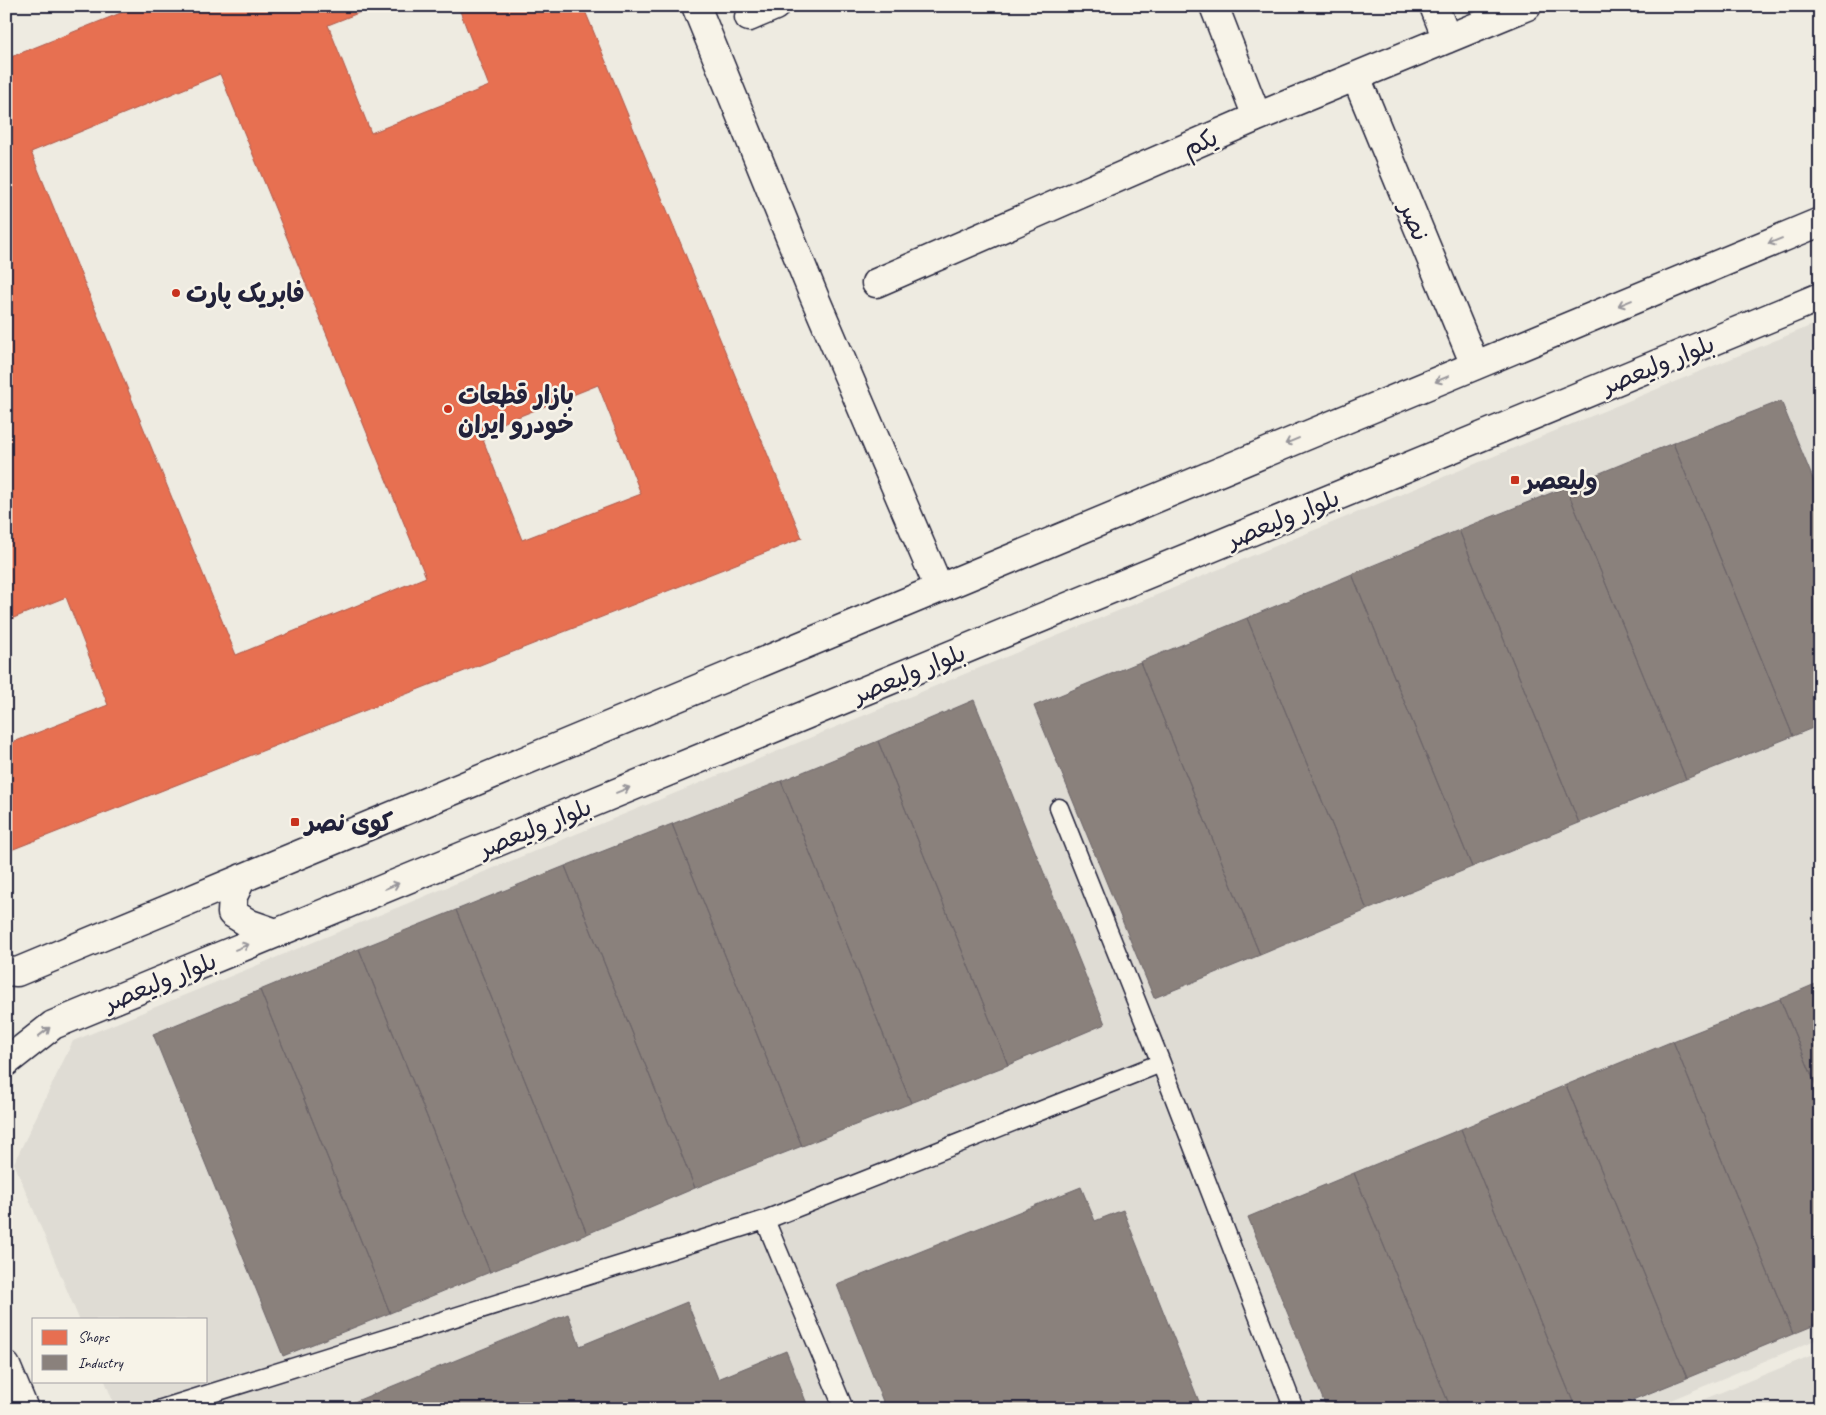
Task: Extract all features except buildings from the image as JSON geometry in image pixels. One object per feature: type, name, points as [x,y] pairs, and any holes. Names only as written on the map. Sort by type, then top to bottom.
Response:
[{"type":"main road","points":[[696,6],[814,296],[939,588]]},
{"type":"main road","points":[[749,17],[775,6]]},
{"type":"main road","points":[[1214,6],[1257,117]]},
{"type":"main road","points":[[1434,6],[1447,39]]},
{"type":"main road","name":"یکم","points":[[876,282],[1257,117],[1527,6]]},
{"type":"main road","name":"نصر","points":[[1356,77],[1475,365]]},
{"type":"main road","points":[[6,971],[17,972],[1820,222]]},
{"type":"main road","name":"بلوار ولیعصر","points":[[6,1062],[53,1025],[1820,297]]},
{"type":"main road","points":[[242,878],[233,896],[232,913],[250,924],[276,933]]},
{"type":"main road","points":[[6,1366],[24,1409]]},
{"type":"lane","points":[[1059,808],[1161,1063],[1294,1409]]},
{"type":"lane","points":[[161,1409],[765,1220],[1161,1063]]},
{"type":"lane","points":[[765,1220],[844,1409]]},
{"type":"shaded area","points":[[1820,322],[1820,1338],[1649,1409],[116,1409],[105,1382],[208,1382],[208,1318],[79,1318],[14,1163],[73,1041]]},
{"type":"shaded area","points":[[1820,1352],[1820,1409],[1680,1409]]},
{"type":"place","name":"فابریک پارت","points":[[176,293]]},
{"type":"place","name":"بازار قطعات خودرو ایران","points":[[448,409]]},
{"type":"place","name":"ولیعصر","points":[[1515,480]]},
{"type":"place","name":"کوی نصر","points":[[295,822]]}]
